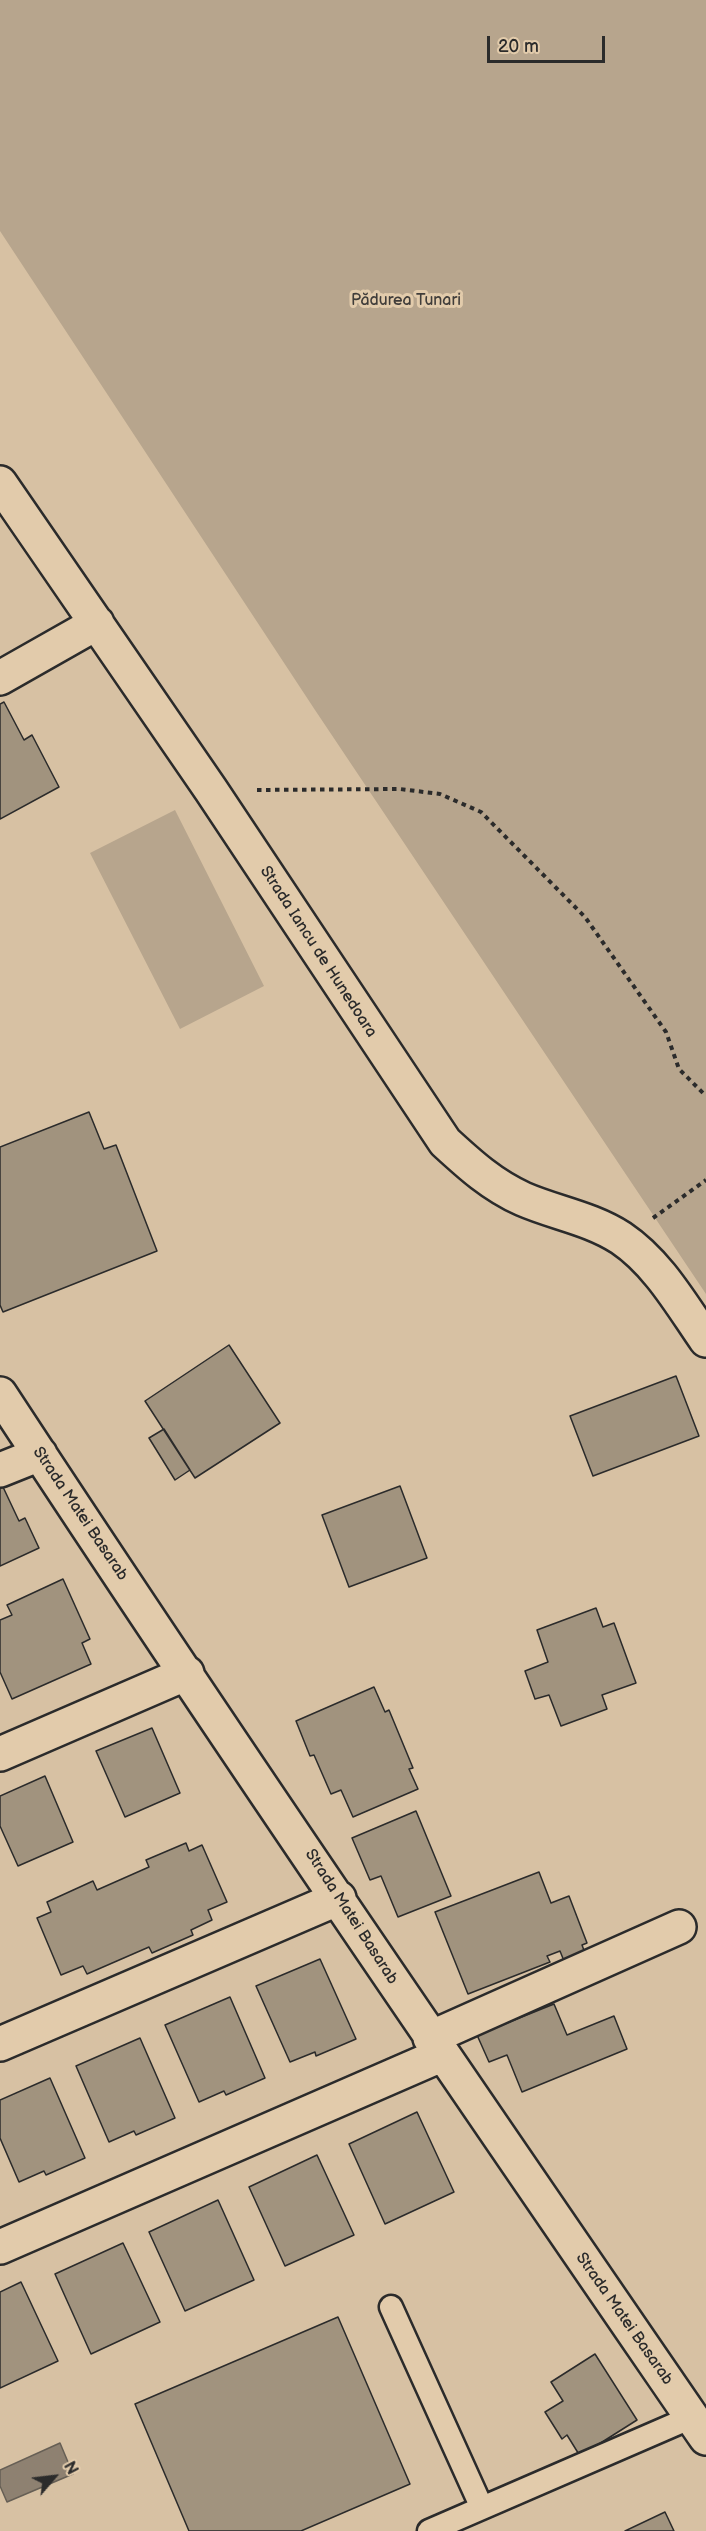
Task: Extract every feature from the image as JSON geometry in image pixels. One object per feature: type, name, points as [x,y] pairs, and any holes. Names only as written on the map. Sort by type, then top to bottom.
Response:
[{"type":"street","name":"Strada Iancu de Hunedoara","points":[[0,483],[211,790],[445,1142],[483,1177],[524,1199],[588,1221],[622,1239],[660,1274],[706,1340]]},
{"type":"street","points":[[0,678],[97,623]]},
{"type":"street","name":"Strada Matei Basarab","points":[[0,1394],[436,2046],[699,2427]]},
{"type":"street","points":[[0,1470],[40,1454]]},
{"type":"street","points":[[0,1754],[187,1673]]},
{"type":"street","points":[[0,2044],[339,1898]]},
{"type":"street","points":[[0,2247],[436,2046],[679,1927]]},
{"type":"lane","points":[[391,2307],[482,2508]]},
{"type":"lane","points":[[429,2531],[482,2508],[699,2427]]},
{"type":"path","points":[[211,790],[399,789],[440,794],[481,812],[585,918],[666,1032],[679,1069],[706,1096]]},
{"type":"path","points":[[622,1239],[706,1180]]},
{"type":"green space","name":"Pădurea Tunari","points":[[0,0],[706,0],[706,1294],[315,710],[0,231]]},
{"type":"green space","points":[[175,810],[264,986],[180,1029],[90,853]]},
{"type":"shaded area","points":[[60,2443],[73,2474],[7,2502],[0,2486],[0,2470]]},
{"type":"building","points":[[4,702],[24,740],[32,735],[59,787],[0,819],[0,704]]},
{"type":"building","points":[[89,1112],[104,1149],[116,1145],[157,1251],[3,1312],[0,1305],[0,1147]]},
{"type":"building","points":[[229,1345],[280,1423],[195,1478],[145,1401]]},
{"type":"building","points":[[676,1376],[699,1436],[593,1476],[570,1416]]},
{"type":"building","points":[[164,1429],[190,1470],[175,1480],[149,1438]]},
{"type":"building","points":[[400,1486],[427,1558],[349,1587],[322,1515]]},
{"type":"building","points":[[3,1487],[19,1521],[25,1518],[39,1548],[0,1566],[0,1488]]},
{"type":"building","points":[[63,1579],[90,1639],[82,1643],[91,1664],[12,1699],[0,1672],[0,1620],[12,1615],[7,1605]]},
{"type":"building","points":[[596,1608],[603,1627],[614,1623],[636,1683],[602,1695],[607,1709],[561,1726],[549,1695],[535,1699],[525,1671],[548,1662],[537,1630]]},
{"type":"building","points":[[374,1687],[385,1712],[389,1710],[413,1768],[409,1769],[418,1789],[353,1817],[341,1790],[331,1794],[314,1755],[310,1756],[296,1721]]},
{"type":"building","points":[[152,1728],[180,1793],[125,1817],[96,1751]]},
{"type":"building","points":[[45,1776],[73,1842],[18,1866],[0,1826],[0,1796]]},
{"type":"building","points":[[416,1811],[451,1896],[398,1917],[381,1876],[370,1880],[352,1838]]},
{"type":"building","points":[[186,1843],[189,1851],[202,1845],[227,1902],[208,1910],[212,1920],[191,1930],[193,1935],[152,1953],[149,1947],[87,1974],[83,1966],[61,1975],[37,1918],[51,1912],[47,1902],[93,1881],[97,1890],[149,1867],[146,1860]]},
{"type":"building","points":[[539,1872],[551,1903],[569,1896],[587,1943],[582,1945],[585,1953],[564,1961],[560,1951],[547,1956],[550,1962],[468,1994],[435,1912]]},
{"type":"building","points":[[320,1959],[356,2039],[316,2056],[315,2052],[290,2062],[256,1986]]},
{"type":"building","points":[[230,1997],[265,2078],[226,2095],[224,2091],[199,2102],[165,2025]]},
{"type":"building","points":[[554,2004],[567,2035],[614,2016],[627,2049],[522,2092],[507,2055],[489,2062],[477,2035]]},
{"type":"building","points":[[140,2038],[175,2118],[136,2135],[134,2131],[109,2142],[76,2066]]},
{"type":"building","points":[[50,2078],[85,2158],[46,2175],[44,2171],[19,2182],[0,2138],[0,2100]]},
{"type":"building","points":[[417,2112],[454,2192],[385,2224],[349,2144]]},
{"type":"building","points":[[317,2155],[354,2235],[285,2266],[249,2187]]},
{"type":"building","points":[[218,2200],[254,2280],[185,2311],[149,2232]]},
{"type":"building","points":[[123,2243],[160,2322],[91,2354],[55,2274]]},
{"type":"building","points":[[21,2282],[58,2361],[0,2388],[0,2292]]},
{"type":"building","points":[[338,2317],[410,2484],[301,2531],[189,2531],[135,2404]]},
{"type":"building","points":[[595,2354],[637,2420],[580,2456],[567,2435],[562,2439],[545,2412],[563,2401],[551,2382]]},
{"type":"building","points":[[665,2512],[674,2531],[625,2531]]}]
